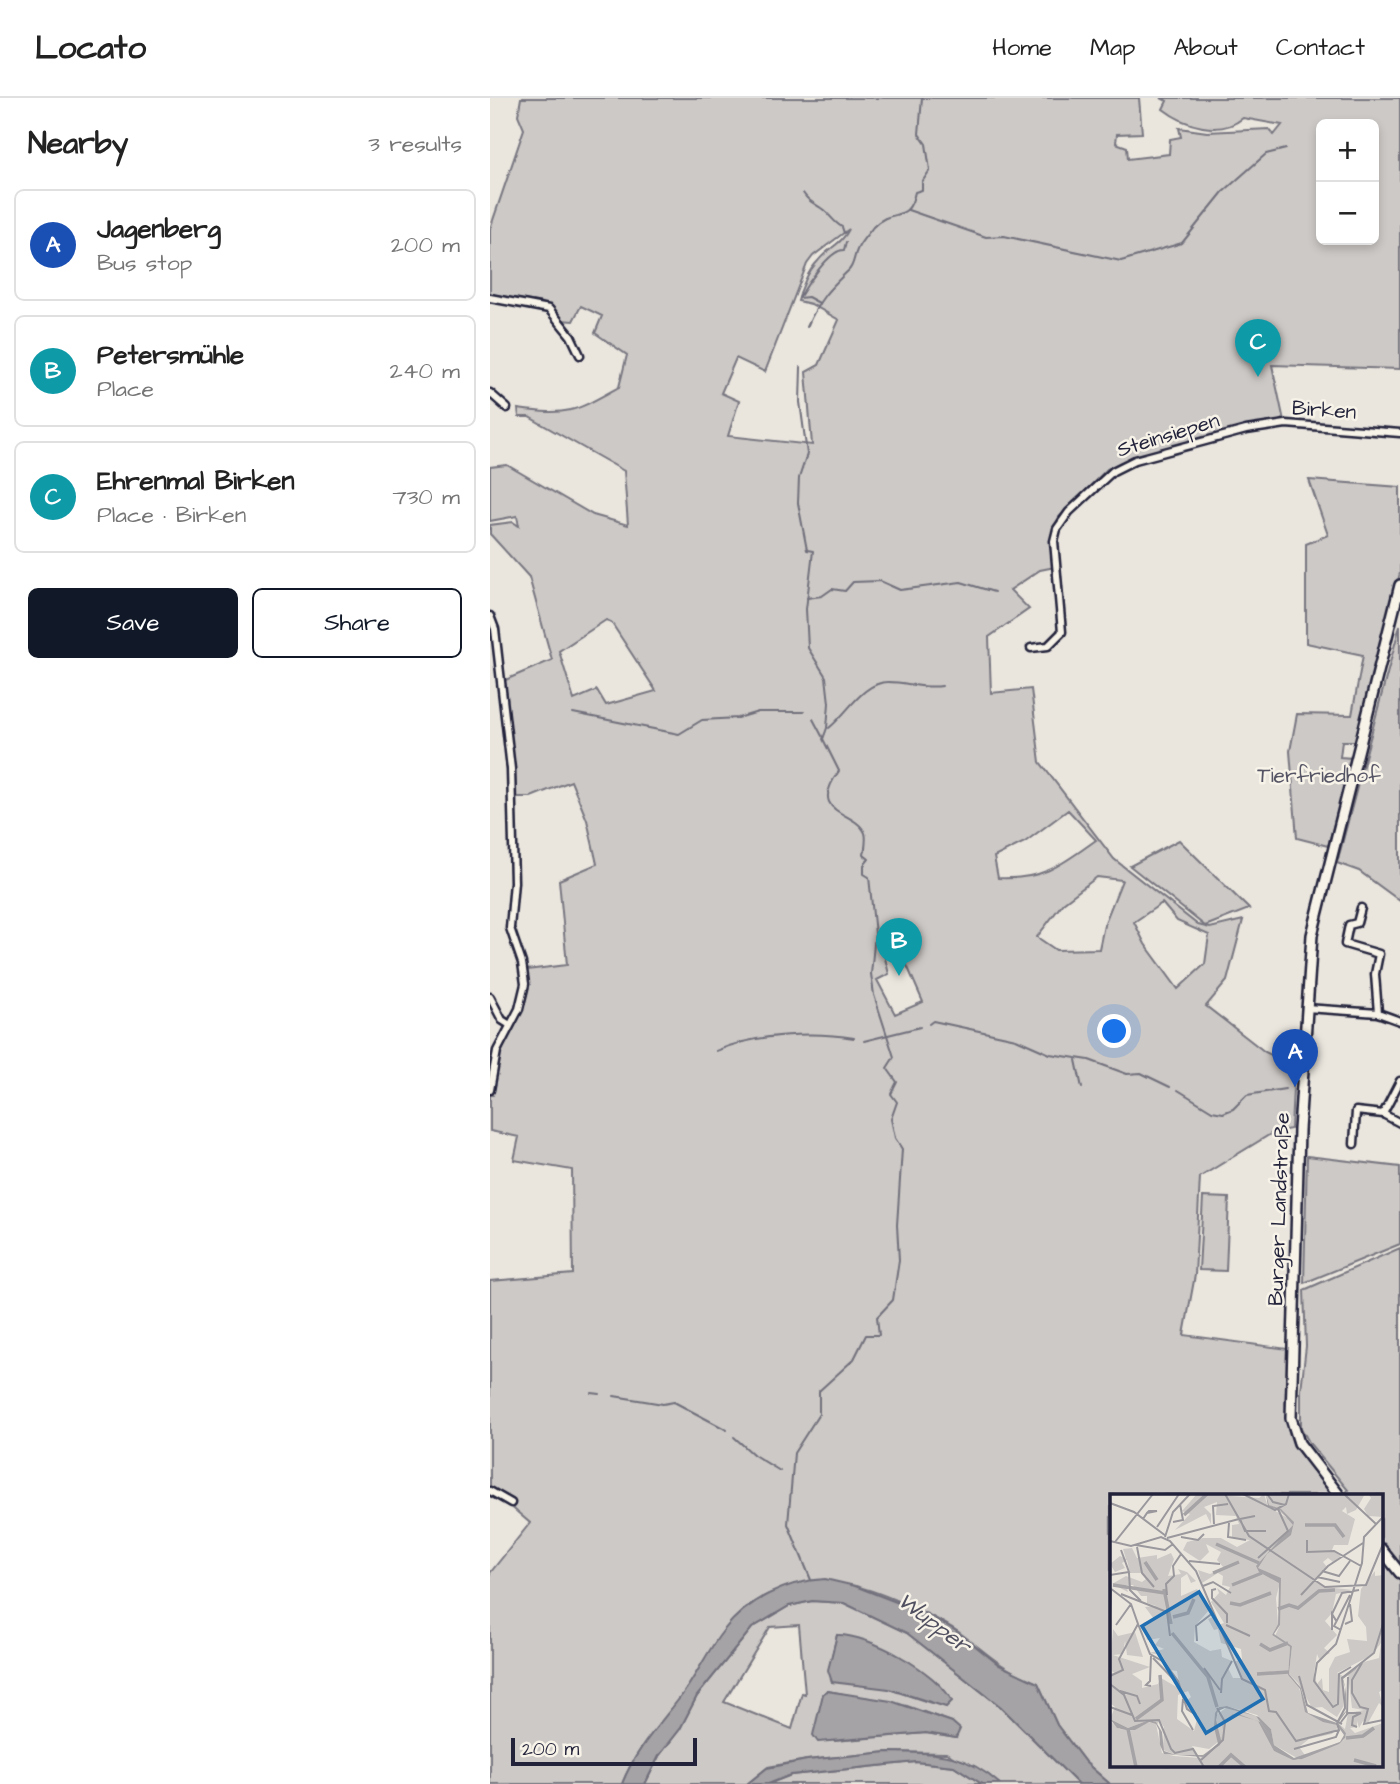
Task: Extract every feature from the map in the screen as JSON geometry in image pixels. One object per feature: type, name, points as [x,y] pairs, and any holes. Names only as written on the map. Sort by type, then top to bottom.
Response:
[{"type":"main road","name":"Burger Landstraße","points":[[1338,1494],[1299,1444],[1291,1421],[1295,1212],[1306,1008],[1316,910],[1400,585]]},
{"type":"main road","points":[[1382,1550],[1400,1573]]},
{"type":"street","points":[[490,298],[549,309],[571,336],[580,355]]},
{"type":"street","points":[[490,393],[507,408]]},
{"type":"street","name":"Birken","points":[[1246,430],[1286,424],[1400,433]]},
{"type":"street","name":"Steinsiepen","points":[[1031,648],[1048,646],[1062,632],[1055,538],[1067,515],[1108,475],[1123,465],[1246,430]]},
{"type":"street","points":[[490,616],[495,629],[511,769],[514,882],[510,928],[524,976],[521,1004],[497,1051],[490,1090]]},
{"type":"street","points":[[1361,908],[1357,923],[1349,925],[1345,944],[1379,954],[1375,974],[1378,1013]]},
{"type":"street","points":[[490,997],[502,1020],[510,1025]]},
{"type":"street","points":[[1306,1008],[1378,1013],[1400,1021]]},
{"type":"street","points":[[1383,1114],[1400,1081]]},
{"type":"street","points":[[1353,1144],[1356,1111],[1383,1114],[1400,1123]]},
{"type":"street","points":[[490,1491],[511,1503]]},
{"type":"green space","points":[[521,98],[1139,98],[1142,133],[1117,134],[1116,143],[1127,147],[1128,159],[1169,154],[1170,139],[1181,137],[1179,128],[1207,132],[1269,129],[1274,135],[1282,125],[1243,118],[1224,127],[1203,127],[1182,120],[1163,109],[1167,101],[1161,98],[1400,98],[1400,369],[1272,365],[1284,421],[1207,438],[1121,462],[1107,469],[1059,517],[1050,546],[1055,567],[1040,570],[1010,590],[1029,609],[989,637],[991,693],[1031,689],[1040,762],[1114,859],[1198,925],[1210,928],[1243,920],[1227,981],[1206,1006],[1265,1052],[1294,1066],[1291,1129],[1274,1132],[1200,1177],[1195,1275],[1184,1335],[1288,1349],[1286,1409],[1290,1432],[1303,1456],[1333,1494],[1110,1494],[1110,1766],[1382,1766],[1382,1494],[1345,1494],[1348,1490],[1310,1444],[1301,1428],[1301,1390],[1306,1346],[1304,1290],[1400,1248],[1400,1784],[1110,1784],[1085,1762],[1057,1725],[1038,1683],[1004,1666],[935,1618],[879,1593],[845,1585],[789,1588],[768,1594],[747,1607],[723,1632],[682,1696],[644,1744],[622,1784],[490,1784],[490,1573],[530,1523],[509,1505],[514,1500],[490,1488],[490,1281],[573,1274],[572,1170],[514,1160],[519,1137],[490,1131],[490,1095],[493,1095],[500,1055],[525,1000],[527,970],[567,965],[559,880],[597,864],[587,820],[571,781],[531,797],[516,797],[503,681],[552,660],[529,577],[490,534],[490,525],[513,522],[519,526],[517,516],[490,521],[490,467],[507,465],[593,515],[628,525],[624,471],[529,417],[519,417],[518,409],[561,412],[581,407],[619,387],[627,355],[595,333],[602,316],[581,306],[573,321],[561,320],[549,305],[490,294],[490,229],[524,129],[518,115]],"holes":[[[849,229],[811,270],[798,301],[811,304],[839,320],[819,365],[806,372],[812,445],[728,436],[739,401],[721,393],[736,358],[765,372],[807,264],[813,256]],[[606,620],[611,622],[656,691],[606,705],[597,690],[574,700],[559,651]],[[1068,810],[1096,840],[1051,869],[1028,876],[998,878],[994,857],[1025,842]],[[1097,877],[1122,880],[1104,925],[1099,949],[1056,950],[1037,937],[1063,903]],[[1162,903],[1177,921],[1209,935],[1205,964],[1178,989],[1145,944],[1134,922]],[[899,947],[923,1002],[895,1014],[877,980],[889,974],[884,954]]]},
{"type":"green space","name":"Tierfriedhof","points":[[1309,480],[1400,487],[1400,573],[1356,741],[1342,741],[1340,757],[1352,758],[1328,846],[1297,838],[1290,751],[1297,714],[1352,715],[1363,655],[1306,643],[1306,544],[1328,535]]},
{"type":"green space","points":[[1400,625],[1400,901],[1359,871],[1337,863]]},
{"type":"green space","points":[[1179,840],[1249,909],[1205,926],[1130,866]]},
{"type":"green space","points":[[1307,1156],[1400,1167],[1400,1244],[1304,1283]]},
{"type":"green space","points":[[1203,1197],[1229,1198],[1226,1271],[1199,1270]]},
{"type":"green space","points":[[812,1601],[844,1603],[907,1633],[1001,1707],[1078,1784],[1000,1784],[946,1753],[888,1752],[807,1760],[768,1767],[747,1784],[645,1784],[659,1756],[680,1729],[697,1696],[752,1628],[789,1606]],"holes":[[[799,1625],[805,1694],[802,1693],[792,1729],[724,1702],[770,1627]],[[837,1635],[908,1661],[949,1696],[931,1703],[889,1689],[832,1656]],[[828,1691],[907,1706],[952,1722],[956,1738],[926,1733],[835,1741],[823,1716],[824,1698]]]},
{"type":"green space","points":[[916,1762],[954,1766],[982,1784],[768,1784],[791,1775]]},
{"type":"water","name":"Wupper","points":[[825,1579],[855,1586],[927,1614],[958,1632],[999,1665],[1038,1683],[1057,1725],[1085,1762],[1110,1784],[1078,1784],[1001,1707],[907,1633],[844,1603],[812,1601],[789,1606],[752,1628],[697,1696],[680,1729],[659,1756],[645,1784],[622,1784],[641,1749],[733,1620],[768,1594],[796,1584]]},
{"type":"water","points":[[837,1635],[866,1641],[901,1657],[932,1678],[952,1701],[946,1707],[889,1689],[832,1682],[828,1670]]},
{"type":"water","points":[[827,1691],[891,1701],[952,1722],[960,1729],[956,1738],[926,1733],[818,1742],[813,1735],[823,1694]]},
{"type":"water","points":[[888,1752],[948,1756],[974,1765],[1000,1784],[982,1784],[954,1766],[916,1762],[791,1775],[768,1784],[747,1784],[767,1768],[807,1760]]},
{"type":"waterway","points":[[807,327],[825,296],[851,268],[858,247],[873,227],[887,217],[904,212],[912,202],[915,192],[922,190],[922,182],[930,170],[926,144],[919,134],[922,98]]},
{"type":"waterway","points":[[908,210],[986,237],[1004,236],[1121,261],[1182,243],[1223,192],[1266,154],[1286,149]]},
{"type":"waterway","points":[[803,193],[842,227],[844,233]]},
{"type":"waterway","points":[[819,303],[808,297],[799,298],[825,262],[838,251],[844,250],[846,242]]},
{"type":"waterway","points":[[801,367],[800,402],[807,454],[799,478],[798,503],[807,550],[813,551],[806,609],[808,648],[826,677],[829,703],[827,728],[823,739],[839,771],[830,786],[830,804],[860,826],[866,835],[864,855],[869,859],[864,865],[864,874],[869,877],[875,934],[871,974],[874,995],[894,1057],[887,1068],[897,1082],[891,1094],[897,1102],[891,1119],[895,1138],[902,1149],[897,1225],[899,1260],[893,1300],[877,1317],[879,1335],[866,1335],[854,1359],[819,1391],[819,1414],[794,1453],[788,1524],[811,1580]]},
{"type":"waterway","points":[[807,598],[822,596],[832,589],[845,591],[853,582],[880,581],[900,590],[961,582],[994,592]]},
{"type":"waterway","points":[[829,728],[863,693],[879,683],[942,686]]},
{"type":"waterway","points":[[573,713],[679,734],[702,720],[738,718],[758,712],[804,712]]},
{"type":"waterway","points":[[813,719],[822,736]]},
{"type":"waterway","points":[[929,1024],[933,1021],[1016,1039],[1050,1054],[1089,1060],[1127,1074],[1141,1073],[1170,1087]]},
{"type":"waterway","points":[[864,1041],[920,1027]]},
{"type":"waterway","points":[[716,1051],[731,1045],[784,1035],[854,1038]]},
{"type":"waterway","points":[[1076,1060],[1082,1088]]},
{"type":"waterway","points":[[1178,1090],[1212,1111],[1223,1113],[1233,1109],[1247,1095],[1285,1089]]},
{"type":"waterway","points":[[592,1393],[600,1394]]},
{"type":"waterway","points":[[614,1396],[663,1404],[674,1402],[727,1430]]},
{"type":"waterway","points":[[734,1437],[754,1455],[780,1471]]},
{"type":"place","name":"Ehrenmal Birken","points":[[1258,377]]},
{"type":"place","name":"Petersmühle","points":[[899,976]]},
{"type":"place","name":"Jagenberg","points":[[1295,1087]]}]
